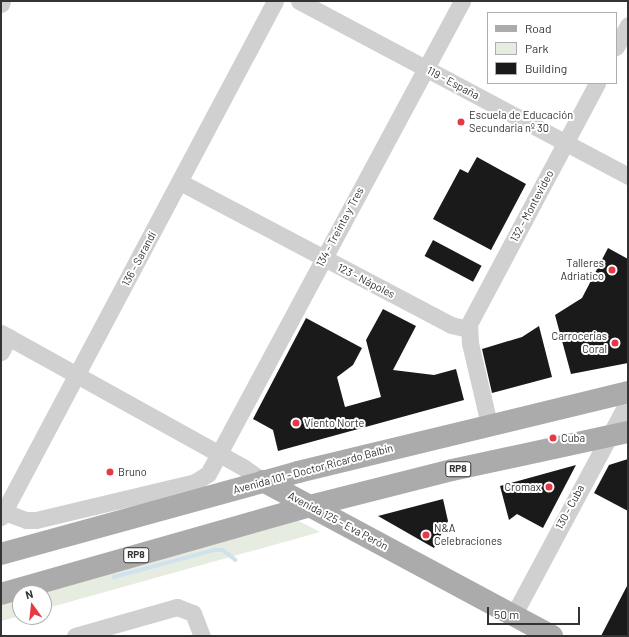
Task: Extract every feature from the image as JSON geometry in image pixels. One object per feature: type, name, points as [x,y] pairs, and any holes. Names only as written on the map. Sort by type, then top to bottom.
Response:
[{"type":"main road","name":"Avenida 101 - Doctor Ricardo Balbín","points":[[1,554],[263,481],[489,424],[628,392]]},
{"type":"main road","name":"RP8","points":[[1,594],[310,506],[460,468],[618,434]]},
{"type":"main road","name":"Avenida 125 - Eva Perón","points":[[263,481],[514,614],[552,636]]},
{"type":"street","name":"136 - Sarandí","points":[[4,506],[75,375],[88,355],[275,1]]},
{"type":"street","name":"119 - España","points":[[299,1],[628,176]]},
{"type":"street","name":"134 - Treinta y Tres","points":[[4,506],[26,520],[36,520],[195,482],[208,474],[462,1]]},
{"type":"street","points":[[617,46],[628,25]]},
{"type":"street","name":"132 - Montevideo","points":[[468,329],[596,84]]},
{"type":"street","name":"123 - Nápoles","points":[[180,182],[323,259],[451,325],[468,329]]},
{"type":"street","points":[[468,329],[489,424]]},
{"type":"street","points":[[1,352],[5,335]]},
{"type":"street","name":"Avenida 125 - Eva Perón","points":[[5,335],[218,453],[263,481]]},
{"type":"street","name":"130 - Cuba","points":[[514,614],[618,434],[628,401]]},
{"type":"street","points":[[75,636],[177,607],[193,613],[202,636]]},
{"type":"green space","points":[[295,519],[320,532],[52,607],[52,591]]},
{"type":"green space","points":[[12,600],[12,618],[1,621],[1,603]]},
{"type":"building","points":[[477,157],[526,184],[491,250],[433,219],[460,169],[468,173]]},
{"type":"building","points":[[433,240],[482,266],[473,282],[425,256]]},
{"type":"building","points":[[608,248],[628,259],[628,363],[571,374],[555,315],[582,298]]},
{"type":"building","points":[[383,309],[416,326],[393,370],[434,375],[456,369],[464,400],[278,451],[273,430],[253,419],[306,318],[362,348],[353,365],[337,377],[345,407],[381,397],[366,340]]},
{"type":"building","points":[[539,326],[552,377],[492,393],[482,349],[522,337]]},
{"type":"building","points":[[628,459],[628,511],[594,493],[609,465]]},
{"type":"building","points":[[576,465],[543,528],[517,514],[509,520],[500,486]]},
{"type":"building","name":"N&A Celebraciones","points":[[443,499],[448,521],[434,548],[378,516]]},
{"type":"building","points":[[628,584],[628,636],[601,636]]},
{"type":"waterway","points":[[114,577],[215,550],[223,550],[236,560]]},
{"type":"place","name":"Escuela de Educación Secundaria nº 30","points":[[461,122]]},
{"type":"place","name":"Talleres Adriatico","points":[[612,270]]},
{"type":"place","name":"Carrocerias Coral","points":[[615,343]]},
{"type":"place","name":"Viento Norte","points":[[296,423]]},
{"type":"place","name":"Cuba","points":[[553,438]]},
{"type":"place","name":"Bruno","points":[[110,472]]},
{"type":"place","name":"Cromax","points":[[549,487]]},
{"type":"place","name":"N&A Celebraciones","points":[[426,535]]}]
